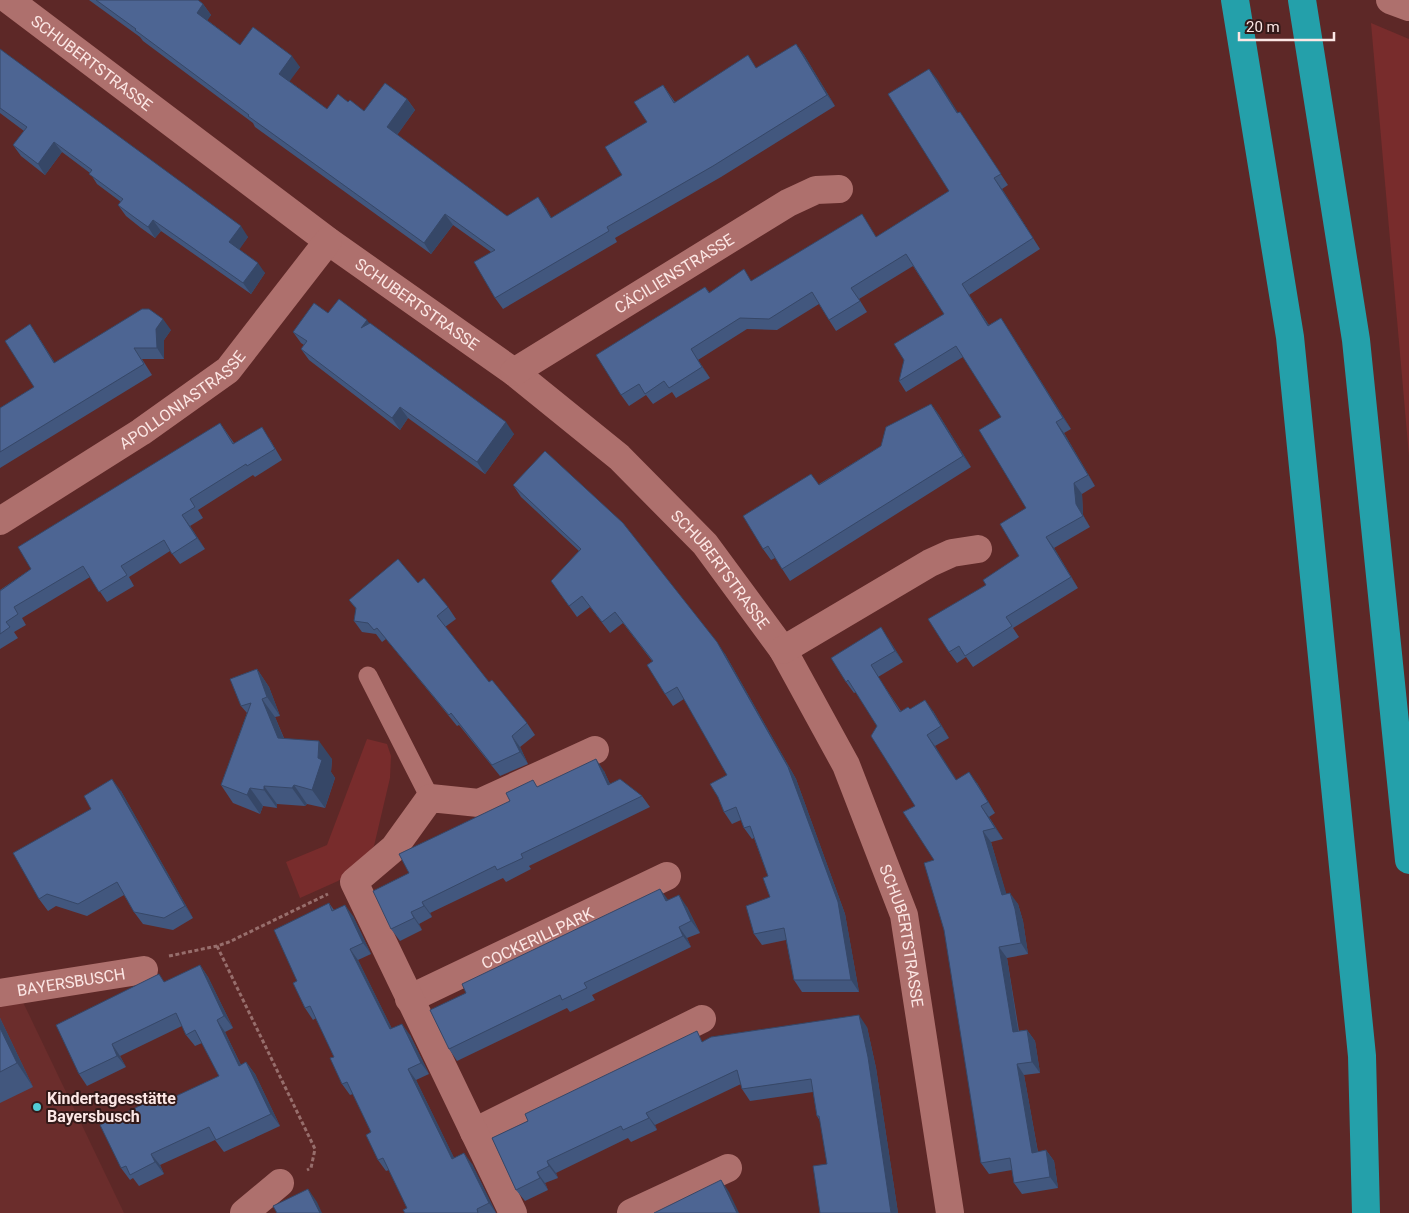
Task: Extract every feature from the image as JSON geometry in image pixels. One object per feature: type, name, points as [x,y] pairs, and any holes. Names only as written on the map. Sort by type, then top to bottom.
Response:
[{"type":"highway","points":[[1235,0],[1290,337],[1362,1056],[1366,1213]]},
{"type":"highway","points":[[1302,0],[1356,340],[1409,860]]},
{"type":"street","name":"SCHUBERTSTRASSE","points":[[9,0],[328,241],[514,372],[619,456],[698,538],[783,650],[846,765],[904,915],[950,1213]]},
{"type":"street","points":[[1390,0],[1409,8]]},
{"type":"street","name":"CÄCILIENSTRASSE","points":[[514,372],[788,203],[816,190],[840,189]]},
{"type":"street","name":"APOLLONIASTRASSE","points":[[0,521],[141,432],[228,370],[328,241]]},
{"type":"street","points":[[783,650],[930,563],[952,553],[978,549]]},
{"type":"street","points":[[513,1213],[354,882],[394,848],[430,798],[479,803],[595,750]]},
{"type":"street","name":"COCKERILLPARK","points":[[409,999],[667,876]]},
{"type":"street","name":"BAYERSBUSCH","points":[[0,993],[144,970]]},
{"type":"street","points":[[474,1132],[702,1019]]},
{"type":"street","points":[[631,1213],[728,1168]]},
{"type":"street","points":[[244,1213],[280,1183]]},
{"type":"lane","points":[[368,676],[430,798]]},
{"type":"path","points":[[144,970],[158,958],[217,946],[354,882]]},
{"type":"path","points":[[217,946],[315,1149],[311,1168],[280,1183]]},
{"type":"shaded area","points":[[1371,23],[1409,39],[1409,456]]},
{"type":"shaded area","points":[[367,739],[387,744],[391,756],[390,778],[374,846],[357,867],[338,881],[300,898],[286,862],[327,845]]},
{"type":"shaded area","name":"Kindertagesstätte Bayersbusch","points":[[21,998],[124,1213],[0,1213],[0,1002]]},
{"type":"building","points":[[96,0],[198,0],[203,4],[197,13],[240,45],[253,27],[292,56],[279,74],[327,109],[338,94],[348,102],[350,100],[364,111],[385,83],[407,99],[387,127],[507,216],[538,197],[551,218],[622,175],[605,147],[647,122],[634,102],[663,85],[674,103],[748,55],[756,68],[796,44],[827,95],[713,166],[607,227],[609,231],[495,298],[474,262],[495,250],[445,214],[424,243],[248,116]]},
{"type":"building","points":[[0,49],[241,226],[229,242],[258,263],[243,283],[153,220],[148,227],[134,217],[118,205],[123,199],[89,174],[92,170],[54,142],[38,164],[13,145],[27,127],[0,108]]},
{"type":"building","points":[[929,69],[957,113],[960,112],[1001,174],[994,178],[1033,238],[962,284],[988,326],[1001,318],[1063,418],[1056,422],[1088,475],[1074,483],[1076,504],[1083,516],[1046,537],[1071,577],[1006,617],[1012,626],[965,656],[959,646],[949,652],[928,619],[986,585],[983,580],[1019,556],[1000,524],[1026,508],[979,430],[1001,417],[956,346],[899,381],[904,360],[894,344],[944,314],[906,254],[851,288],[860,301],[829,320],[812,292],[769,319],[740,318],[691,349],[702,367],[669,388],[664,381],[645,394],[639,384],[621,395],[596,355],[705,287],[709,293],[744,269],[751,281],[862,214],[876,237],[949,191],[888,94]]},
{"type":"building","points":[[339,299],[367,320],[361,328],[370,323],[506,422],[477,462],[400,407],[392,418],[301,349],[307,341],[293,332],[314,303],[328,313]]},
{"type":"building","points":[[142,309],[149,309],[163,319],[156,329],[157,348],[134,348],[144,364],[0,452],[0,408],[34,387],[5,341],[30,324],[54,363]]},
{"type":"building","points":[[931,404],[963,456],[782,569],[768,546],[763,549],[743,516],[811,474],[819,485],[881,446],[886,427]]},
{"type":"building","points":[[220,423],[233,444],[262,427],[275,449],[247,466],[246,464],[190,499],[195,507],[182,515],[197,538],[172,554],[164,540],[121,566],[127,575],[99,592],[83,566],[14,607],[18,614],[6,622],[10,627],[0,634],[0,591],[31,569],[18,547]]},
{"type":"building","points":[[545,451],[623,523],[717,642],[788,767],[838,902],[851,980],[794,980],[784,928],[754,934],[746,906],[770,897],[763,878],[768,876],[750,826],[744,828],[736,807],[724,812],[710,784],[727,775],[677,687],[665,694],[647,665],[653,661],[615,612],[602,622],[582,596],[569,606],[551,581],[581,549],[513,485]]},
{"type":"building","points":[[398,559],[418,583],[424,578],[448,607],[437,616],[489,682],[492,680],[527,723],[512,736],[520,752],[492,765],[451,713],[449,715],[377,628],[374,630],[368,623],[354,621],[356,608],[349,600]]},
{"type":"building","points":[[881,627],[895,651],[871,665],[900,712],[908,707],[910,709],[925,700],[941,726],[927,735],[956,780],[969,772],[988,802],[981,806],[995,828],[983,831],[1002,895],[1010,893],[1021,943],[999,947],[1013,1032],[1027,1030],[1032,1062],[1017,1064],[1032,1153],[1046,1150],[1050,1177],[1014,1183],[1010,1158],[981,1163],[944,930],[924,863],[934,860],[903,812],[915,806],[871,736],[877,726],[848,680],[846,682],[831,658]]},
{"type":"building","points":[[257,669],[267,697],[262,699],[278,738],[319,741],[318,758],[322,760],[312,790],[294,785],[292,788],[264,786],[264,790],[250,788],[247,795],[221,785],[251,703],[241,706],[230,679]]},
{"type":"building","points":[[596,759],[608,785],[620,779],[642,796],[521,854],[523,858],[497,870],[495,866],[422,902],[424,906],[411,912],[414,918],[391,929],[373,891],[409,873],[399,854],[510,801],[506,793],[533,780],[537,787]]},
{"type":"building","points":[[112,779],[185,906],[164,918],[134,912],[117,882],[78,904],[47,894],[39,899],[13,853],[91,809],[84,796]]},
{"type":"building","points":[[660,889],[666,901],[679,895],[691,921],[679,927],[683,936],[584,983],[587,988],[562,1000],[560,995],[449,1049],[430,1010],[466,993],[462,984]]},
{"type":"building","points":[[329,903],[332,911],[345,905],[363,943],[350,949],[390,1029],[402,1024],[421,1063],[408,1069],[452,1159],[464,1153],[489,1203],[477,1209],[478,1213],[405,1213],[403,1210],[407,1208],[383,1158],[378,1160],[366,1135],[371,1132],[347,1082],[342,1084],[330,1058],[334,1057],[310,1006],[305,1008],[293,983],[297,981],[274,930]]},
{"type":"building","points":[[200,965],[224,1016],[217,1020],[239,1066],[246,1062],[271,1114],[216,1140],[209,1127],[151,1154],[155,1162],[130,1175],[126,1166],[121,1168],[100,1125],[158,1097],[161,1103],[219,1076],[195,1030],[186,1035],[176,1013],[112,1044],[117,1056],[79,1074],[56,1025],[159,974],[164,982]]},
{"type":"building","points":[[859,1015],[868,1057],[891,1213],[820,1213],[813,1166],[827,1164],[811,1079],[742,1089],[737,1070],[646,1113],[649,1118],[623,1130],[621,1126],[547,1161],[549,1166],[537,1172],[540,1178],[516,1190],[492,1138],[528,1121],[525,1114],[697,1031],[702,1042],[711,1037]]},
{"type":"building","points":[[0,1028],[17,1063],[0,1072]]},
{"type":"building","points":[[721,1180],[737,1213],[654,1213]]},
{"type":"building","points":[[308,1189],[320,1213],[277,1213],[273,1206]]},
{"type":"place","name":"Kindertagesstätte Bayersbusch","points":[[37,1107]]}]
